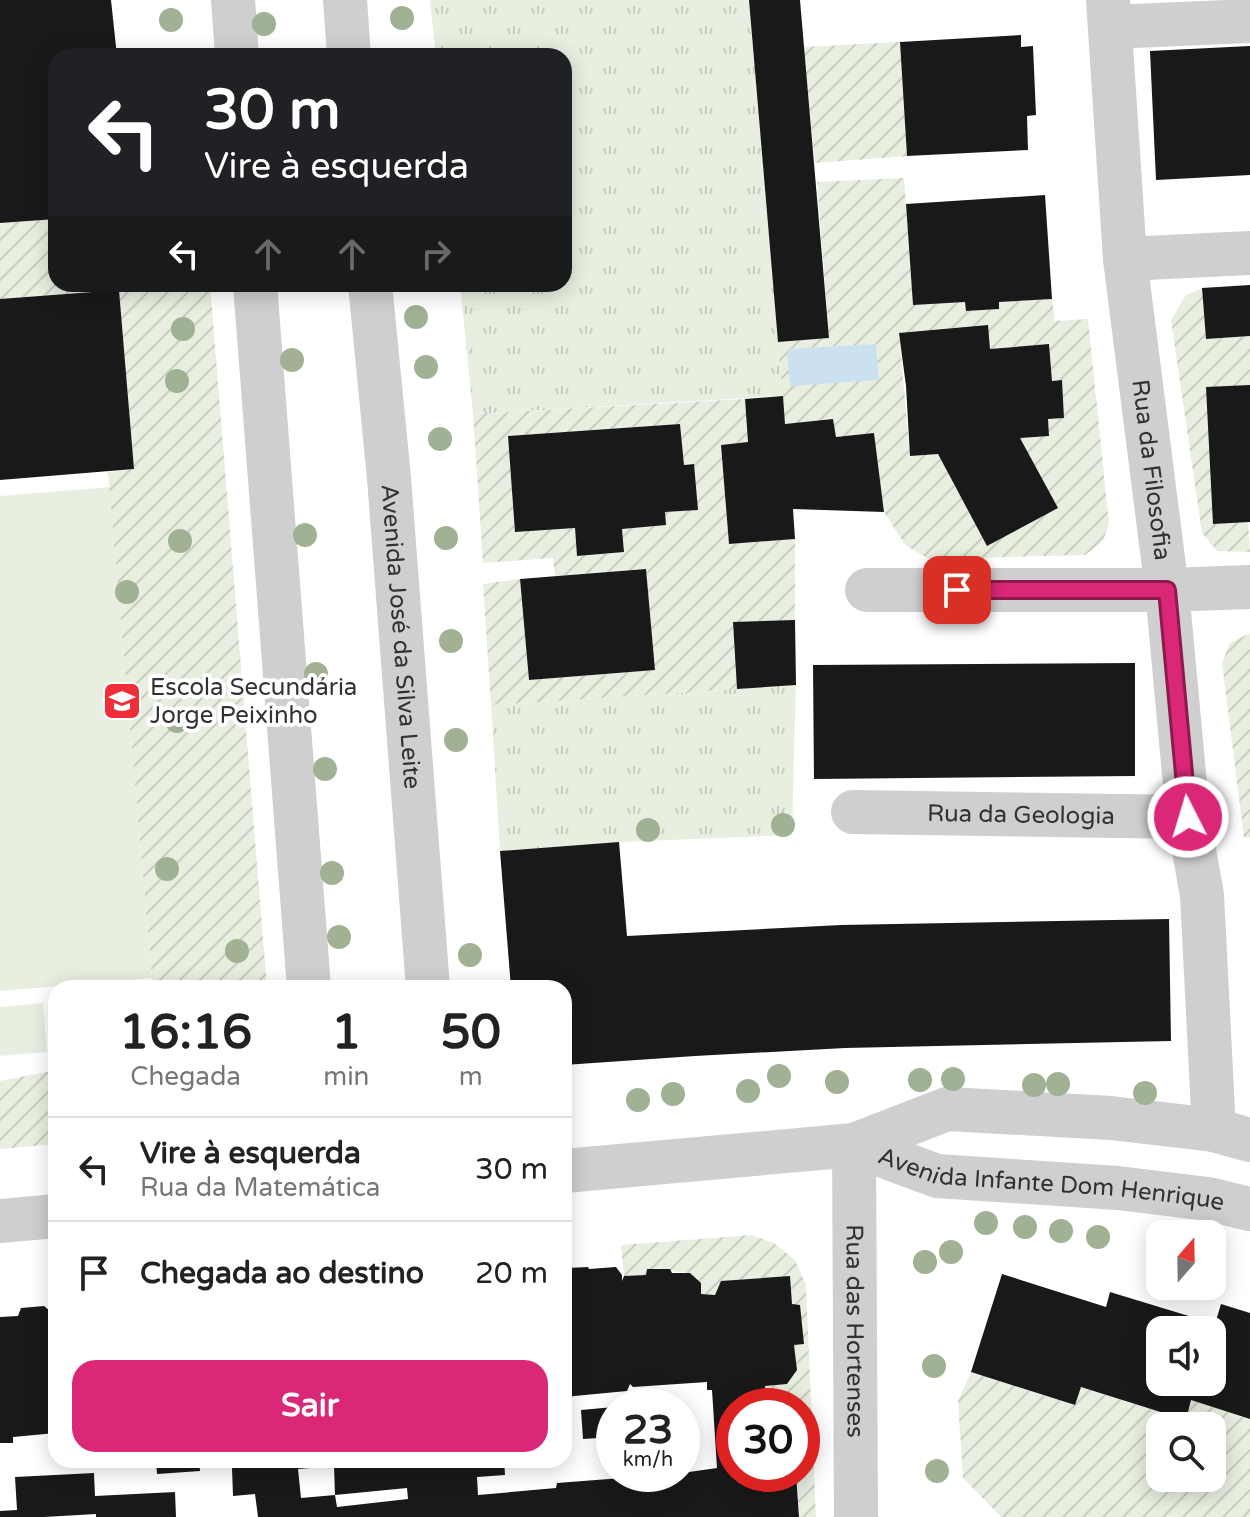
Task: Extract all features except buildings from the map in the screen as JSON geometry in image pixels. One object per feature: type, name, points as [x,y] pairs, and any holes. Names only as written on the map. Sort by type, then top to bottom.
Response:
[{"type":"street","points":[[233,0],[236,48]]},
{"type":"street","points":[[345,0],[348,48]]},
{"type":"street","points":[[1109,13],[1250,21]]},
{"type":"street","name":"Rua da Filosofia","points":[[1109,13],[1125,259],[1167,590],[1188,817],[1202,895],[1232,1135]]},
{"type":"street","points":[[1125,259],[1250,253]]},
{"type":"street","points":[[256,292],[308,980]]},
{"type":"street","name":"Avenida José da Silva Leite","points":[[371,292],[389,478],[427,980]]},
{"type":"street","points":[[867,590],[1250,587]]},
{"type":"street","name":"Rua da Geologia","points":[[853,812],[1188,817]]},
{"type":"street","name":"Avenida Infante Dom Henrique","points":[[572,1170],[854,1145],[947,1109],[1111,1118],[1232,1135]]},
{"type":"street","name":"Avenida Infante Dom Henrique","points":[[854,1145],[937,1176],[1118,1188],[1208,1199],[1250,1209]]},
{"type":"street","name":"Rua das Hortenses","points":[[854,1145],[856,1517]]},
{"type":"street","points":[[0,1221],[48,1217]]},
{"type":"green space","points":[[430,0],[749,0],[783,396],[473,414],[461,292],[572,292],[572,48],[435,48]]},
{"type":"green space","points":[[900,42],[907,156],[815,163],[803,47]]},
{"type":"green space","points":[[904,178],[913,304],[965,302],[966,311],[999,309],[999,302],[1052,299],[1055,321],[1088,319],[1109,524],[1103,541],[1085,555],[929,559],[905,545],[884,512],[874,434],[836,437],[833,420],[785,424],[778,342],[829,338],[817,182]],"holes":[[[899,333],[990,349],[1049,344],[1052,381],[1062,380],[1064,418],[1048,419],[1049,436],[1020,438],[1057,508],[987,546],[938,454],[910,455]]]},
{"type":"green space","points":[[48,220],[48,292],[93,292],[0,299],[0,223]]},
{"type":"green space","points":[[1202,288],[1206,339],[1250,336],[1250,385],[1213,524],[1248,522],[1250,552],[1217,551],[1202,533],[1171,320],[1186,295]]},
{"type":"green space","points":[[119,292],[211,292],[266,980],[152,980],[108,472],[134,469]]},
{"type":"green space","points":[[745,399],[748,442],[721,445],[729,544],[795,539],[795,620],[733,623],[737,689],[491,705],[483,584],[520,579],[529,680],[655,670],[646,569],[555,576],[553,558],[483,563],[473,414]],"holes":[[[680,424],[684,465],[693,464],[697,510],[665,512],[665,525],[622,529],[624,552],[577,556],[575,528],[515,532],[508,437]]]},
{"type":"green space","points":[[110,487],[152,978],[48,980],[48,987],[0,991],[0,496]]},
{"type":"green space","points":[[1248,634],[1250,837],[1244,838],[1222,663],[1230,643]]},
{"type":"green space","points":[[796,685],[792,835],[619,842],[500,851],[491,705]]},
{"type":"green space","points":[[43,1003],[47,1052],[0,1056],[0,1007]]},
{"type":"green space","points":[[48,1072],[48,1145],[0,1149],[0,1081]]},
{"type":"green space","points":[[751,1235],[774,1243],[795,1260],[806,1285],[810,1388],[765,1388],[787,1384],[797,1370],[794,1345],[803,1344],[792,1304],[790,1277],[722,1281],[715,1295],[701,1294],[701,1283],[690,1273],[647,1269],[646,1275],[624,1276],[621,1245]]},
{"type":"green space","points":[[971,1372],[1074,1405],[1081,1387],[1160,1412],[1146,1412],[1146,1492],[1226,1492],[1226,1412],[1187,1412],[1191,1400],[1250,1419],[1250,1517],[1001,1517],[963,1478],[958,1401]]},
{"type":"green space","points":[[797,1492],[815,1492],[816,1517],[799,1517]]},
{"type":"water","points":[[876,344],[879,380],[790,386],[787,349]]},
{"type":"place","name":"Escola Secundária Jorge Peixinho","points":[[122,701]]},
{"type":"route","points":[[957,590],[1167,590],[1188,817]]}]
